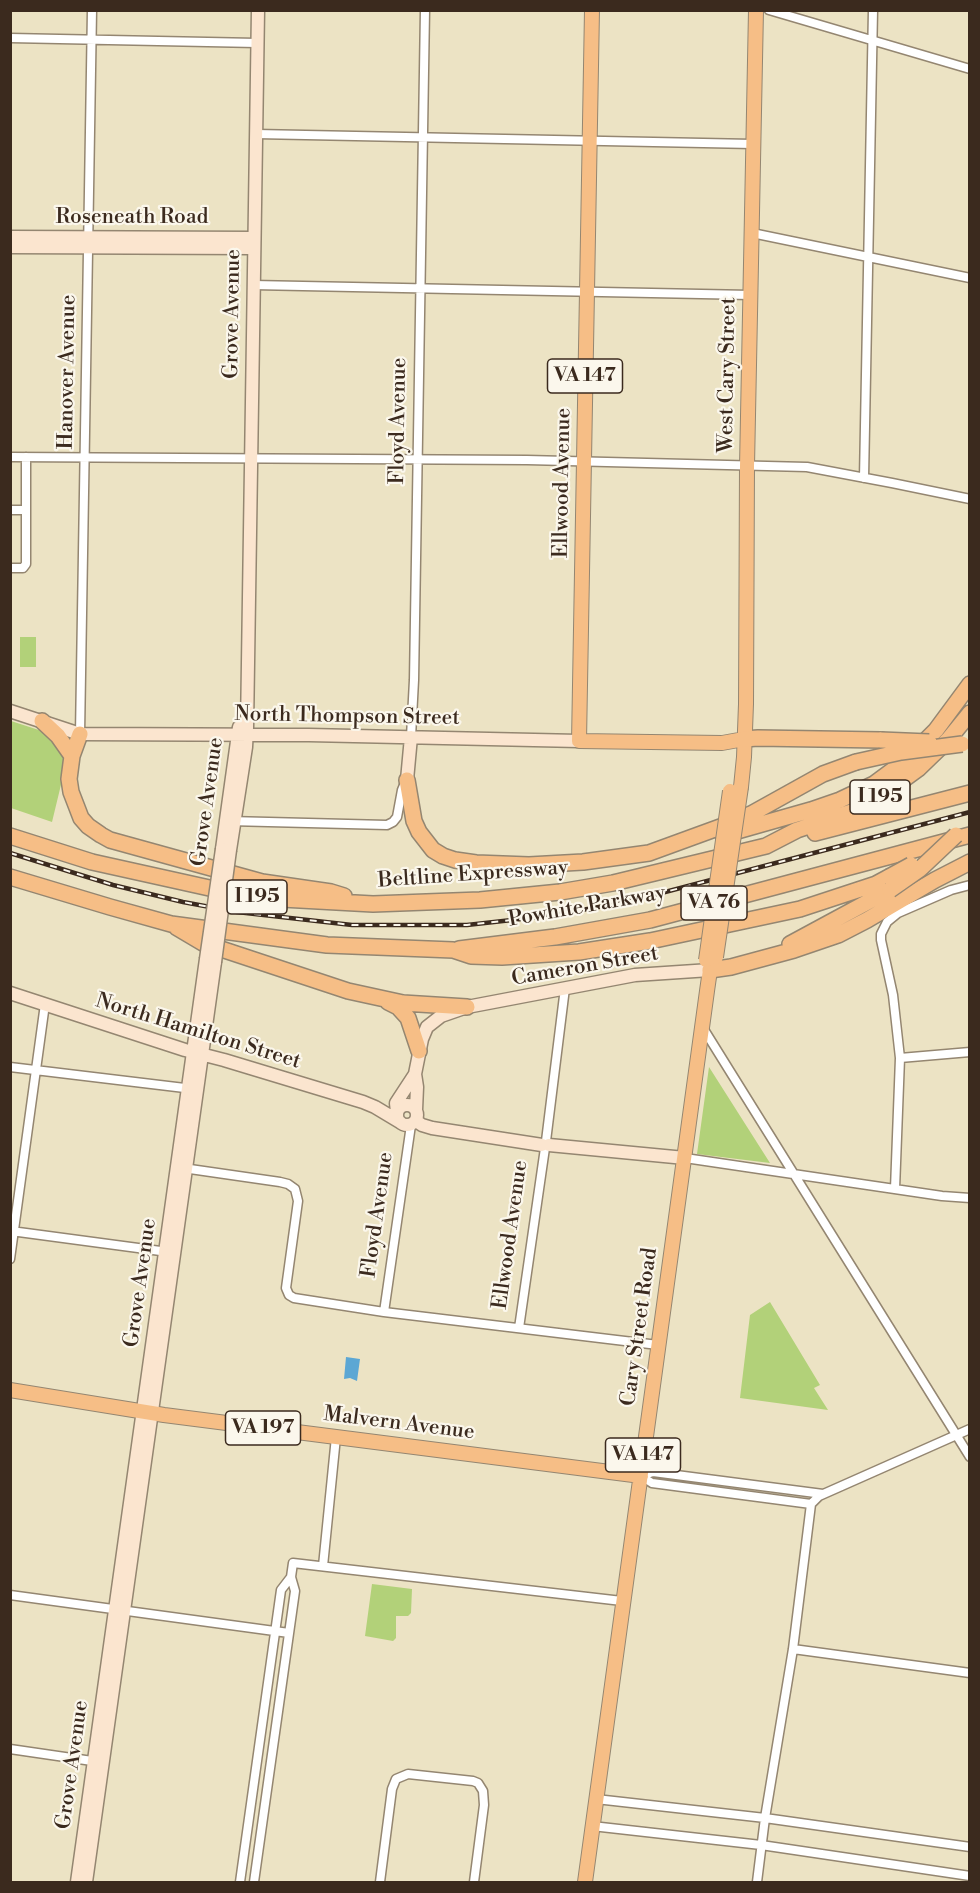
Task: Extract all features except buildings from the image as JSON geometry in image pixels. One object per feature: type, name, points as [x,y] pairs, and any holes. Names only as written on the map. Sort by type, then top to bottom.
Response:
[{"type":"highway","points":[[670,846],[690,844],[811,810],[857,793],[890,773],[920,747],[948,716],[969,684]]},
{"type":"highway","name":"Beltline Expressway","points":[[10,836],[92,862],[241,895],[372,904],[480,900],[560,892],[613,883],[766,846],[797,830],[857,810],[918,769],[948,740],[969,713]]},
{"type":"highway","points":[[42,721],[58,736],[72,756]]},
{"type":"highway","points":[[80,734],[72,756],[69,779],[71,792],[81,818],[88,826],[110,840],[262,882],[332,892],[372,904]]},
{"type":"highway","points":[[744,739],[881,740],[966,744]]},
{"type":"highway","points":[[406,780],[411,810],[419,832],[433,850],[455,860],[528,866],[638,855],[700,836],[751,814],[823,774],[856,762],[901,752],[966,744]]},
{"type":"highway","points":[[766,846],[969,793]]},
{"type":"highway","points":[[764,958],[920,868],[963,835],[969,823]]},
{"type":"highway","name":"Powhite Parkway","points":[[453,950],[555,937],[650,920],[963,835]]},
{"type":"highway","points":[[711,962],[731,967],[838,935],[969,862]]},
{"type":"highway","name":"I 195","points":[[10,877],[171,924],[327,945],[453,950],[471,956],[502,957],[616,947],[800,909],[876,884],[889,884]]},
{"type":"highway","points":[[171,924],[203,943],[348,991],[403,1003],[467,1007]]},
{"type":"highway","points":[[382,1000],[398,1007],[408,1018],[419,1051]]},
{"type":"main road","name":"Grove Avenue","points":[[86,1882],[98,1762],[247,690],[258,10]]},
{"type":"main road","name":"Ellwood Avenue","points":[[579,741],[592,10]]},
{"type":"main road","name":"West Cary Street","points":[[711,962],[736,789],[744,757],[756,10]]},
{"type":"main road","name":"Roseneath Road","points":[[10,237],[88,242],[254,243]]},
{"type":"main road","name":"Roseneath Road","points":[[10,247],[88,242]]},
{"type":"main road","name":"North Thompson Street","points":[[10,711],[80,734],[579,741]]},
{"type":"main road","name":"Floyd Avenue","points":[[406,780],[411,737]]},
{"type":"main road","points":[[579,741],[723,743],[744,739]]},
{"type":"main road","name":"Cameron Street","points":[[467,1007],[711,962]]},
{"type":"main road","name":"Cary Street Road","points":[[585,1882],[711,962]]},
{"type":"main road","name":"North Hamilton Street","points":[[10,993],[197,1054],[405,1114],[422,1125],[432,1128],[545,1145],[685,1158]]},
{"type":"main road","name":"Floyd Avenue","points":[[405,1114],[424,1032],[430,1023],[441,1016],[467,1007]]},
{"type":"main road","name":"Floyd Avenue","points":[[405,1114],[417,1087],[415,1074]]},
{"type":"main road","name":"North Hamilton Street","points":[[375,1107],[405,1114]]},
{"type":"main road","name":"Malvern Avenue","points":[[10,1390],[147,1413],[640,1476]]},
{"type":"main road","name":"Grove Avenue","points":[[76,1882],[98,1762]]},
{"type":"street","name":"Hanover Avenue","points":[[80,734],[92,10]]},
{"type":"street","name":"Floyd Avenue","points":[[411,737],[414,680],[425,10]]},
{"type":"street","points":[[768,10],[969,69]]},
{"type":"street","points":[[864,478],[873,10]]},
{"type":"street","points":[[10,38],[257,43]]},
{"type":"street","points":[[256,134],[753,144]]},
{"type":"street","points":[[752,233],[969,278]]},
{"type":"street","points":[[253,285],[751,295]]},
{"type":"street","points":[[10,457],[418,459],[807,467],[969,499]]},
{"type":"street","points":[[10,568],[23,568],[26,564],[26,457]]},
{"type":"street","points":[[10,510],[26,510]]},
{"type":"street","name":"Floyd Avenue","points":[[230,821],[387,825],[397,817],[406,780]]},
{"type":"street","points":[[895,1189],[900,1058],[893,994],[881,940],[883,928],[891,917],[898,913],[951,890],[969,885]]},
{"type":"street","name":"Ellwood Avenue","points":[[519,1328],[565,988]]},
{"type":"street","points":[[10,1259],[45,1004]]},
{"type":"street","points":[[702,1028],[969,1457]]},
{"type":"street","points":[[900,1058],[969,1052]]},
{"type":"street","points":[[10,1067],[193,1089]]},
{"type":"street","name":"Floyd Avenue","points":[[384,1312],[405,1114]]},
{"type":"street","points":[[685,1158],[969,1198]]},
{"type":"street","points":[[181,1168],[280,1182],[295,1189],[298,1201],[286,1288],[289,1295],[300,1299],[384,1312],[658,1345]]},
{"type":"street","points":[[13,1231],[170,1252]]},
{"type":"street","points":[[757,1882],[765,1818],[793,1649],[811,1504],[823,1494],[969,1429]]},
{"type":"street","points":[[323,1566],[336,1437]]},
{"type":"street","points":[[640,1476],[654,1472],[823,1494]]},
{"type":"street","points":[[640,1476],[652,1483],[811,1504]]},
{"type":"street","points":[[254,1882],[295,1591],[291,1577],[293,1563],[622,1601]]},
{"type":"street","points":[[240,1882],[281,1590],[291,1577]]},
{"type":"street","points":[[10,1595],[289,1633]]},
{"type":"street","points":[[793,1649],[969,1673]]},
{"type":"street","points":[[10,1749],[98,1762]]},
{"type":"street","points":[[380,1882],[392,1790],[399,1777],[408,1774],[473,1781],[478,1783],[483,1791],[484,1805],[474,1882]]},
{"type":"street","points":[[596,1799],[765,1818],[969,1847]]},
{"type":"street","points":[[592,1826],[761,1845],[969,1875]]},
{"type":"green space","points":[[20,637],[36,637],[36,667],[20,667]]},
{"type":"green space","points":[[11,721],[45,732],[63,753],[66,764],[52,822],[11,808]]},
{"type":"green space","points":[[709,1067],[770,1163],[697,1154]]},
{"type":"green space","points":[[770,1302],[820,1385],[814,1388],[828,1410],[740,1398],[750,1315]]},
{"type":"green space","points":[[372,1584],[412,1589],[411,1613],[408,1616],[396,1616],[396,1638],[393,1641],[365,1636]]},
{"type":"water","points":[[346,1357],[360,1359],[357,1381],[350,1378],[344,1379]]},
{"type":"railway","points":[[10,853],[113,885],[237,912],[352,925],[467,925],[548,916],[627,902],[970,812]]}]
